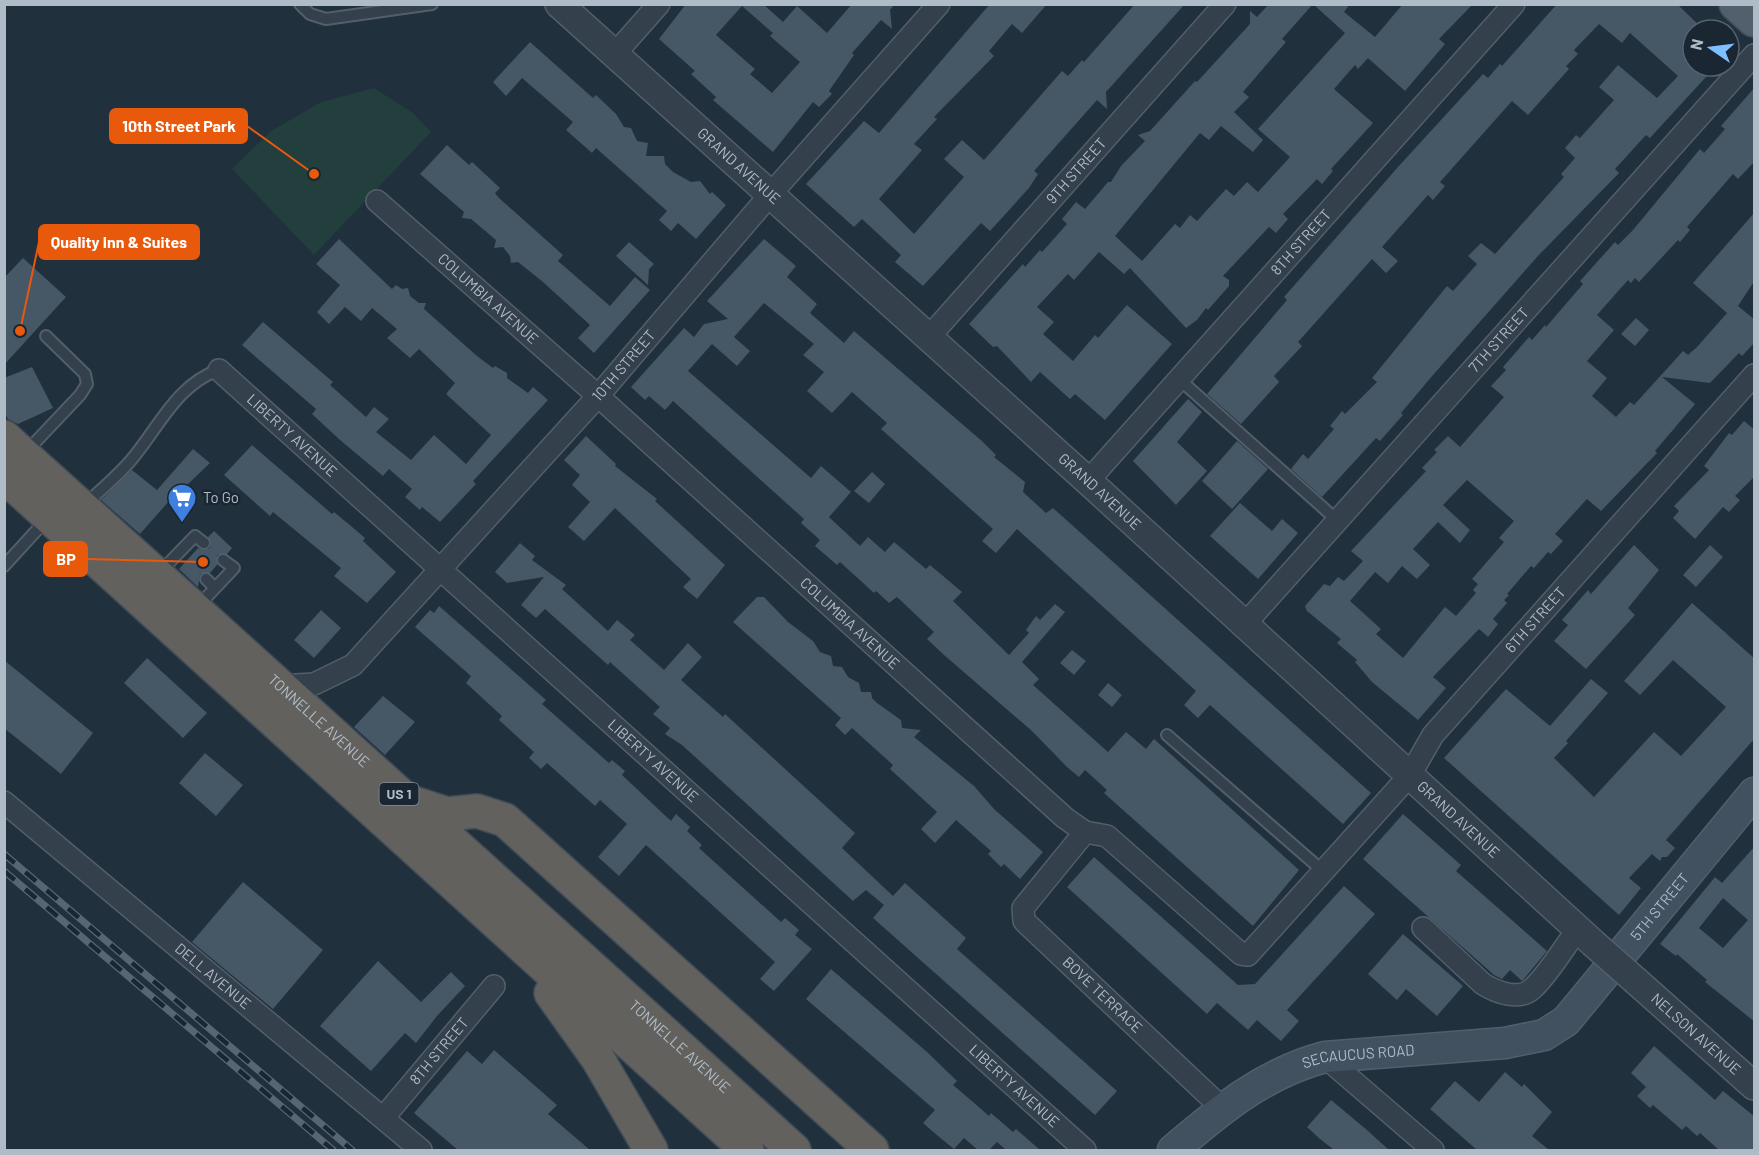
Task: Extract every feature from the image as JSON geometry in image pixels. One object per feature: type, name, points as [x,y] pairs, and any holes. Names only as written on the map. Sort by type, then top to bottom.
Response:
[{"type":"highway","name":"TONNELLE AVENUE","points":[[11,456],[82,508],[151,564],[228,640],[794,1150]]},
{"type":"highway","name":"TONNELLE AVENUE","points":[[11,456],[49,517],[747,1150]]},
{"type":"highway","points":[[406,801],[447,813],[477,811],[505,820],[872,1150]]},
{"type":"highway","points":[[505,931],[598,1059],[651,1150]]},
{"type":"main road","points":[[1736,4],[1755,20]]},
{"type":"main road","name":"5TH STREET","points":[[1566,1021],[1755,793]]},
{"type":"main road","name":"SECAUCUS ROAD","points":[[1173,1150],[1222,1108],[1261,1082],[1298,1064],[1325,1057],[1504,1043],[1544,1035],[1566,1021]]},
{"type":"street","name":"GRAND AVENUE","points":[[559,4],[1088,481],[1636,981]]},
{"type":"street","points":[[614,55],[658,4]]},
{"type":"street","name":"10TH STREET","points":[[279,686],[314,684],[352,665],[598,396],[939,4]]},
{"type":"street","name":"9TH STREET","points":[[929,337],[1225,4]]},
{"type":"street","name":"8TH STREET","points":[[1088,481],[1514,4]]},
{"type":"street","name":"7TH STREET","points":[[1245,624],[1755,56]]},
{"type":"street","name":"COLUMBIA AVENUE","points":[[376,201],[598,396],[1065,818],[1085,832],[1107,836],[1241,954],[1248,955],[1254,950],[1325,872]]},
{"type":"street","name":"LIBERTY AVENUE","points":[[219,370],[1085,1150]]},
{"type":"street","name":"6TH STREET","points":[[1325,872],[1410,774],[1433,735],[1755,375]]},
{"type":"street","name":"DELL AVENUE","points":[[4,802],[421,1150]]},
{"type":"street","name":"BOVE TERRACE","points":[[1085,832],[1023,908],[1024,921],[1222,1108]]},
{"type":"street","points":[[1423,928],[1483,984],[1492,990],[1518,995],[1531,991],[1585,936]]},
{"type":"street","name":"NELSON AVENUE","points":[[1636,981],[1755,1086]]},
{"type":"street","name":"8TH STREET","points":[[384,1117],[494,986]]},
{"type":"street","points":[[1325,1057],[1433,1150]]},
{"type":"lane","points":[[300,4],[310,14],[326,19],[432,4]]},
{"type":"lane","points":[[11,456],[80,395],[87,384],[85,374],[46,336]]},
{"type":"lane","points":[[82,508],[131,460],[188,385],[202,375],[219,370]]},
{"type":"lane","points":[[1179,379],[1338,521]]},
{"type":"lane","points":[[4,566],[49,517]]},
{"type":"lane","points":[[151,564],[182,557],[195,536],[204,543]]},
{"type":"lane","points":[[201,603],[234,568],[224,560]]},
{"type":"lane","points":[[151,564],[236,632],[228,640]]},
{"type":"lane","points":[[206,579],[215,588]]},
{"type":"lane","points":[[1167,735],[1325,872]]},
{"type":"green space","points":[[374,88],[413,113],[431,132],[314,255],[232,169],[271,131],[321,102]]},
{"type":"building","points":[[686,4],[763,4],[783,22],[797,6],[827,33],[852,4],[895,4],[890,10],[892,29],[881,20],[852,53],[854,55],[829,91],[832,94],[819,107],[813,102],[773,152],[713,100],[716,97],[691,74],[695,71],[659,39]],"holes":[[[742,6],[773,33],[770,36],[800,62],[772,93],[750,74],[755,69],[716,35]]]},
{"type":"building","points":[[990,4],[1047,4],[1022,33],[1012,24],[989,51],[994,56],[934,117],[937,119],[914,144],[922,150],[879,199],[914,234],[964,177],[944,159],[962,140],[984,160],[1062,71],[1068,76],[1082,60],[1084,62],[1135,4],[1185,4],[1106,92],[1107,109],[1097,100],[1034,171],[1038,174],[1029,188],[990,231],[981,223],[923,286],[895,262],[901,255],[862,219],[854,227],[806,184],[864,121],[879,133]]},
{"type":"building","points":[[1269,4],[1313,4],[1350,4],[1344,12],[1375,37],[1403,4],[1473,4],[1439,39],[1445,44],[1405,91],[1368,58],[1358,69],[1355,65],[1334,89],[1373,123],[1331,169],[1333,171],[1322,184],[1317,179],[1283,214],[1288,219],[1276,233],[1269,227],[1223,276],[1229,280],[1229,286],[1208,310],[1206,308],[1197,320],[1186,328],[1130,268],[1124,274],[1099,252],[1074,280],[1068,274],[1037,307],[1054,322],[1043,334],[1073,361],[1095,335],[1098,338],[1127,305],[1172,344],[1105,420],[1075,394],[1070,399],[1040,372],[1031,382],[997,346],[993,347],[969,324],[1023,264],[1025,267],[1040,250],[1042,252],[1067,224],[1062,219],[1076,202],[1085,209],[1108,182],[1111,182],[1121,166],[1145,141],[1138,135],[1150,131],[1250,24],[1250,11],[1257,17]],"holes":[[[1313,4],[1345,33],[1258,129],[1290,157],[1258,192],[1247,182],[1234,196],[1226,189],[1197,221],[1190,215],[1180,228],[1175,224],[1142,261],[1115,236],[1200,133],[1209,140],[1221,126],[1253,152],[1263,140],[1234,112],[1249,97],[1243,92],[1286,42],[1282,39]]]},
{"type":"building","points":[[1557,4],[1677,4],[1692,18],[1681,18],[1681,78],[1705,78],[1650,138],[1646,135],[1615,169],[1619,173],[1537,257],[1433,375],[1380,441],[1376,438],[1322,497],[1291,469],[1303,454],[1308,459],[1334,429],[1330,426],[1342,411],[1345,414],[1377,382],[1372,378],[1447,286],[1453,291],[1477,264],[1468,256],[1481,243],[1495,254],[1564,177],[1561,174],[1575,158],[1565,148],[1576,135],[1580,138],[1614,100],[1599,87],[1618,65],[1657,98],[1678,76],[1630,33],[1622,43],[1599,24],[1574,50],[1578,54],[1566,66],[1569,69],[1528,115],[1512,101],[1440,182],[1445,186],[1433,200],[1428,195],[1382,247],[1398,261],[1386,273],[1372,259],[1298,342],[1302,346],[1274,376],[1279,382],[1241,424],[1207,394],[1287,300],[1284,297],[1398,167],[1483,74],[1488,78],[1500,64],[1502,66]]},
{"type":"building","points":[[530,42],[593,98],[596,95],[616,114],[624,127],[631,128],[637,141],[648,143],[646,156],[664,156],[665,164],[673,172],[691,182],[700,181],[710,194],[712,192],[726,205],[696,239],[678,223],[671,231],[659,220],[667,211],[596,148],[592,153],[566,130],[573,122],[522,78],[506,96],[493,82]]},
{"type":"building","points":[[1755,87],[1755,161],[1738,179],[1733,174],[1687,227],[1690,230],[1680,242],[1678,240],[1639,282],[1635,278],[1631,283],[1628,280],[1597,315],[1614,330],[1587,361],[1607,378],[1592,396],[1616,417],[1630,402],[1634,405],[1683,351],[1688,355],[1697,347],[1727,313],[1693,283],[1755,212],[1755,280],[1738,306],[1755,320],[1755,342],[1742,356],[1739,353],[1710,383],[1662,377],[1695,404],[1655,451],[1657,453],[1601,511],[1587,499],[1555,534],[1563,541],[1551,554],[1548,552],[1534,568],[1531,566],[1507,594],[1509,595],[1504,600],[1507,603],[1493,619],[1498,624],[1488,637],[1479,629],[1433,677],[1446,688],[1418,720],[1372,682],[1355,662],[1357,660],[1337,643],[1341,639],[1307,611],[1305,606],[1324,584],[1330,586],[1338,577],[1344,581],[1363,561],[1351,551],[1426,471],[1422,468],[1437,452],[1434,450],[1448,436],[1460,447],[1504,397],[1491,386],[1506,370],[1503,367],[1529,337],[1532,340],[1545,325],[1546,327],[1583,284],[1580,281],[1615,242],[1618,245],[1633,230],[1700,149],[1704,153],[1725,129],[1721,126]],"holes":[[[1467,480],[1514,521],[1499,538],[1504,542],[1472,579],[1478,584],[1473,590],[1476,593],[1456,616],[1445,607],[1403,658],[1376,634],[1381,629],[1350,601],[1375,572],[1388,583],[1402,566],[1417,579],[1430,565],[1413,549],[1438,522],[1460,543],[1470,530],[1443,505]]]},
{"type":"building","points":[[447,145],[469,165],[472,162],[500,188],[495,193],[499,198],[563,255],[558,261],[610,306],[635,277],[650,290],[594,353],[578,338],[590,325],[518,262],[511,263],[510,256],[503,247],[494,248],[496,240],[471,219],[462,218],[464,212],[420,174]]},
{"type":"building","points":[[339,239],[392,289],[396,285],[402,289],[408,288],[410,296],[419,303],[426,303],[424,309],[477,356],[493,368],[495,366],[507,373],[507,378],[528,393],[533,387],[548,400],[473,481],[476,484],[440,522],[422,507],[420,510],[405,497],[412,489],[389,469],[383,476],[340,440],[312,414],[316,409],[242,345],[263,322],[333,382],[330,385],[366,417],[374,407],[389,419],[376,432],[411,460],[434,435],[466,464],[491,435],[446,394],[455,383],[419,349],[410,358],[387,338],[397,329],[372,308],[361,321],[345,307],[329,324],[317,312],[340,285],[316,264]]},
{"type":"building","points":[[764,239],[796,266],[787,277],[817,304],[810,313],[844,343],[854,331],[983,442],[996,455],[994,457],[1025,482],[1023,492],[1046,513],[1053,508],[1371,793],[1343,824],[1210,705],[1198,718],[1184,705],[1196,691],[1017,529],[996,553],[982,541],[993,529],[881,429],[887,423],[852,392],[832,413],[807,391],[824,372],[803,355],[814,344],[764,303],[734,337],[750,351],[737,366],[712,344],[688,371],[811,478],[821,466],[851,492],[829,517],[860,546],[868,537],[885,552],[894,542],[926,569],[930,565],[962,592],[953,601],[1009,655],[1029,633],[1026,630],[1036,616],[1040,620],[1055,604],[1065,612],[1022,662],[1039,679],[1033,685],[1108,752],[1126,732],[1146,749],[1154,739],[1299,870],[1253,926],[1104,793],[1107,790],[1085,770],[1079,777],[1032,731],[944,655],[927,639],[934,632],[897,597],[889,603],[876,591],[874,593],[840,562],[837,565],[815,546],[820,540],[801,523],[804,519],[673,401],[665,410],[649,396],[645,400],[631,387],[684,328],[694,337],[704,324],[728,319],[707,301]]},
{"type":"building","points":[[629,242],[654,264],[649,269],[648,285],[616,256]]},
{"type":"building","points":[[23,258],[66,297],[4,365],[4,278]]},
{"type":"building","points":[[1636,318],[1649,330],[1635,346],[1621,334]]},
{"type":"building","points":[[32,367],[53,408],[18,424],[8,419],[4,412],[4,378]]},
{"type":"building","points":[[1188,399],[1202,412],[1177,442],[1207,471],[1176,505],[1133,461]]},
{"type":"building","points":[[1744,421],[1755,430],[1755,476],[1735,496],[1740,500],[1729,512],[1723,507],[1695,539],[1673,518],[1679,511],[1674,506],[1709,470],[1704,466],[1729,433],[1732,435]]},
{"type":"building","points":[[586,436],[616,464],[615,466],[657,499],[655,501],[725,565],[697,599],[683,587],[691,579],[615,508],[584,541],[568,527],[590,502],[572,485],[580,475],[564,460]]},
{"type":"building","points":[[1237,441],[1268,469],[1232,509],[1202,481]]},
{"type":"building","points":[[252,445],[332,514],[334,512],[365,538],[363,541],[396,572],[367,603],[334,576],[341,568],[273,512],[270,516],[224,475]]},
{"type":"building","points":[[193,449],[210,463],[186,486],[184,484],[140,534],[101,500],[132,470],[157,490]]},
{"type":"building","points":[[872,472],[885,484],[869,503],[854,491]]},
{"type":"building","points":[[1240,503],[1272,531],[1282,519],[1298,533],[1258,579],[1210,536]]},
{"type":"building","points":[[214,531],[232,548],[227,554],[217,555],[217,565],[210,573],[200,574],[198,587],[179,569],[198,548],[204,550],[210,548],[211,543],[208,537]]},
{"type":"building","points":[[520,543],[535,556],[532,560],[566,585],[562,589],[608,631],[617,620],[635,635],[630,640],[664,670],[688,643],[702,657],[681,680],[723,717],[725,714],[855,833],[842,848],[893,896],[905,883],[966,938],[957,949],[1117,1091],[1095,1115],[873,918],[884,905],[866,890],[853,901],[682,745],[665,734],[670,728],[653,714],[660,707],[610,662],[608,665],[545,609],[536,618],[521,605],[544,577],[507,583],[495,572]]},
{"type":"building","points":[[1634,545],[1659,570],[1628,608],[1635,615],[1586,669],[1554,641],[1568,625],[1562,620],[1588,590],[1591,594]]},
{"type":"building","points":[[1710,545],[1723,557],[1696,587],[1683,575]]},
{"type":"building","points":[[757,597],[764,597],[788,622],[813,641],[820,652],[831,656],[833,666],[842,667],[848,677],[859,683],[861,692],[871,692],[872,698],[877,703],[901,720],[902,728],[921,730],[914,737],[974,786],[994,809],[1043,852],[1020,879],[1004,864],[1001,867],[988,854],[991,851],[956,820],[935,843],[921,829],[937,812],[890,769],[893,765],[852,728],[845,735],[835,725],[841,718],[733,622]]},
{"type":"building","points":[[1692,603],[1755,659],[1755,738],[1666,840],[1675,848],[1667,857],[1662,857],[1660,861],[1652,854],[1629,878],[1641,888],[1619,915],[1444,758],[1506,689],[1550,726],[1591,679],[1608,693],[1554,758],[1594,797],[1654,732],[1681,756],[1726,707],[1673,660],[1640,695],[1624,681]]},
{"type":"building","points":[[439,606],[546,700],[542,704],[609,763],[612,760],[625,771],[622,775],[671,821],[676,814],[690,827],[687,831],[702,845],[699,848],[781,922],[785,918],[799,930],[795,935],[812,949],[774,991],[760,979],[775,962],[646,845],[619,876],[598,857],[627,824],[600,800],[595,806],[547,763],[541,769],[529,758],[534,752],[499,720],[502,716],[466,683],[471,676],[415,627],[430,610],[434,613]]},
{"type":"building","points":[[321,610],[341,628],[314,658],[294,640]]},
{"type":"building","points":[[1072,650],[1086,661],[1074,675],[1060,663]]},
{"type":"building","points":[[147,658],[207,713],[183,738],[124,683]]},
{"type":"building","points":[[4,660],[93,733],[61,774],[4,728]]},
{"type":"building","points":[[1108,683],[1122,695],[1112,707],[1098,695]]},
{"type":"building","points":[[383,696],[415,722],[385,755],[354,727]]},
{"type":"building","points":[[205,753],[243,785],[216,816],[179,783]]},
{"type":"building","points":[[1403,814],[1461,865],[1456,871],[1547,951],[1522,981],[1510,970],[1502,979],[1494,975],[1363,859]]},
{"type":"building","points":[[1755,846],[1755,1022],[1705,982],[1707,980],[1677,954],[1676,956],[1660,944],[1715,877],[1722,883]],"holes":[[[1723,898],[1748,920],[1723,948],[1699,928]]]},
{"type":"building","points":[[1094,857],[1238,985],[1255,984],[1344,886],[1375,914],[1287,1010],[1299,1021],[1281,1041],[1257,1020],[1248,1030],[1217,1003],[1207,1014],[1067,887]]},
{"type":"building","points":[[243,882],[323,950],[273,1009],[192,942]]},
{"type":"building","points":[[1403,934],[1463,986],[1437,1016],[1406,989],[1397,1000],[1368,974]]},
{"type":"building","points":[[378,961],[421,1002],[451,972],[465,986],[416,1043],[405,1033],[371,1071],[320,1026]]},
{"type":"building","points":[[831,969],[927,1052],[957,1081],[953,1085],[989,1116],[991,1113],[1013,1132],[1016,1129],[1040,1150],[1006,1150],[997,1142],[989,1150],[978,1150],[964,1138],[954,1149],[938,1136],[923,1123],[935,1110],[806,999]]},
{"type":"building","points":[[1654,1046],[1715,1100],[1723,1091],[1755,1117],[1755,1150],[1719,1150],[1700,1133],[1697,1136],[1686,1126],[1682,1130],[1653,1105],[1650,1108],[1637,1096],[1646,1087],[1631,1073]]},
{"type":"building","points":[[494,1050],[557,1105],[548,1114],[590,1150],[458,1150],[414,1113],[467,1051],[482,1064]]},
{"type":"building","points":[[1505,1072],[1522,1087],[1524,1084],[1552,1112],[1532,1136],[1549,1150],[1477,1150],[1430,1109],[1455,1081],[1479,1102]]},
{"type":"building","points":[[1331,1100],[1389,1150],[1334,1150],[1320,1139],[1307,1127]]},
{"type":"railway","points":[[4,854],[352,1150]]},
{"type":"railway","points":[[4,871],[333,1150]]},
{"type":"place","name":"10th Street Park","points":[[314,174]]},
{"type":"place","name":"Quality Inn & Suites","points":[[20,331]]},
{"type":"place","name":"To Go","points":[[182,524]]},
{"type":"place","name":"BP","points":[[203,562]]}]
